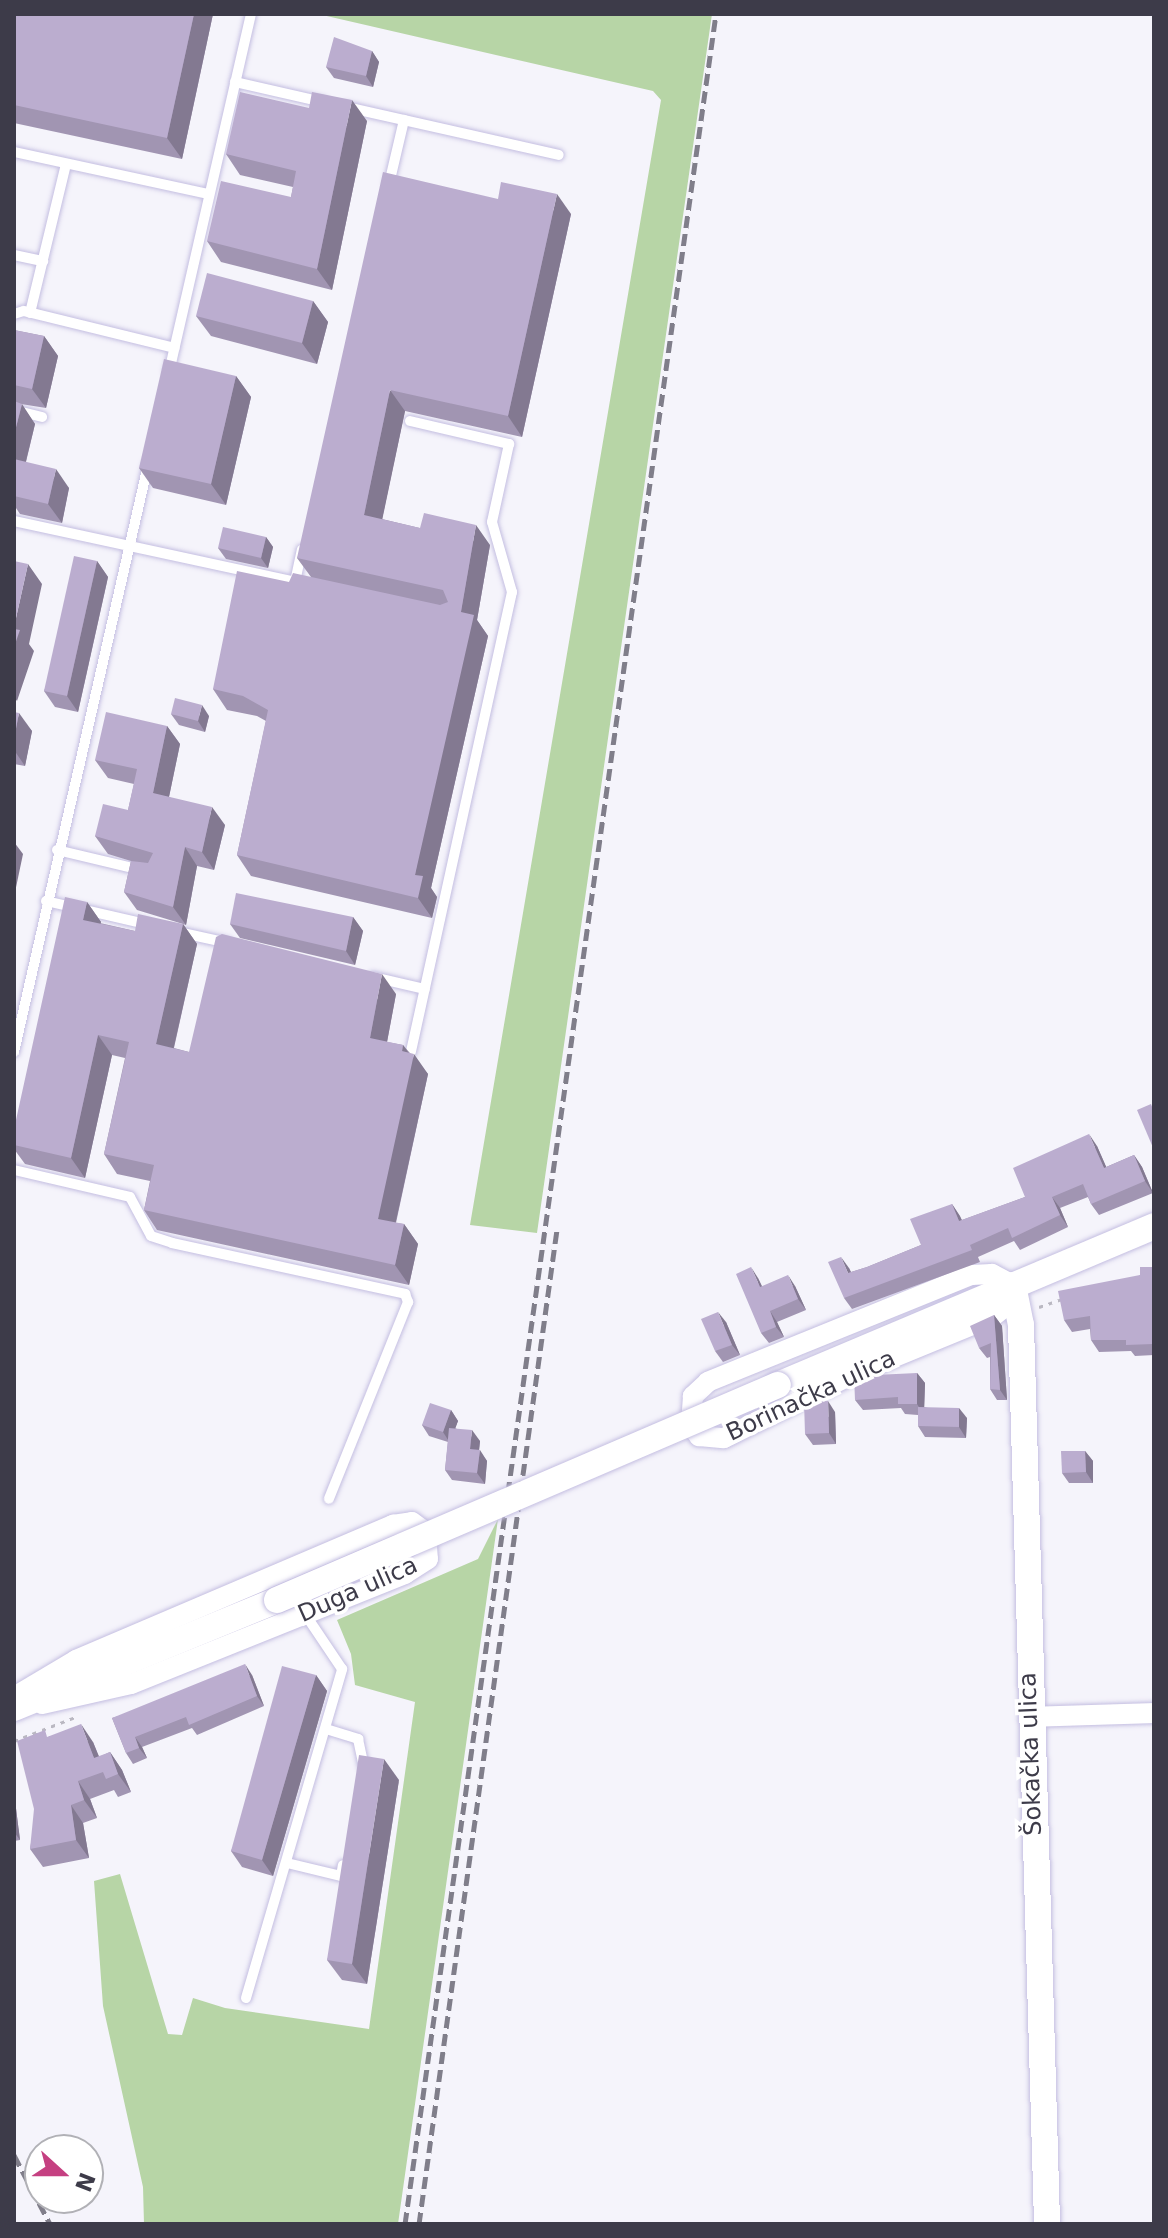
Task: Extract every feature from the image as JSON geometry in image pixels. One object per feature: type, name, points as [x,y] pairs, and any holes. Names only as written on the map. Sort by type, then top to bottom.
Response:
[{"type":"street","name":"Borinačka ulica","points":[[277,1600],[778,1385],[1015,1292],[1154,1226]]},
{"type":"street","name":"Borinačka ulica","points":[[992,1274],[1015,1292],[992,1317],[853,1374],[732,1435],[706,1439],[691,1425],[693,1396],[708,1382],[971,1275],[992,1274]]},
{"type":"street","name":"Šokačka ulica","points":[[1015,1292],[1047,2224]]},
{"type":"street","name":"Duga ulica","points":[[14,1697],[76,1660],[379,1530],[412,1522],[426,1532],[430,1549],[420,1566],[131,1684],[14,1708]]},
{"type":"street","name":"Duga ulica","points":[[14,1708],[277,1600]]},
{"type":"street","points":[[1029,1717],[1154,1713]]},
{"type":"lane","points":[[164,393],[251,14]]},
{"type":"lane","points":[[235,82],[559,155]]},
{"type":"lane","points":[[386,197],[404,120]]},
{"type":"lane","points":[[14,152],[209,194]]},
{"type":"lane","points":[[30,313],[66,164]]},
{"type":"lane","points":[[14,255],[43,261]]},
{"type":"lane","points":[[14,314],[30,313],[175,348]]},
{"type":"lane","points":[[14,410],[42,417]]},
{"type":"lane","points":[[410,421],[509,444],[492,522],[512,592],[511,608],[411,1052]]},
{"type":"lane","points":[[14,1052],[57,850],[150,454]]},
{"type":"lane","points":[[14,521],[309,585]]},
{"type":"lane","points":[[295,582],[306,536]]},
{"type":"lane","points":[[57,850],[158,874]]},
{"type":"lane","points":[[46,901],[152,926]]},
{"type":"lane","points":[[168,929],[243,947]]},
{"type":"lane","points":[[365,975],[425,989]]},
{"type":"lane","points":[[14,1170],[130,1197],[151,1236],[172,1243],[405,1294],[408,1302],[329,1499]]},
{"type":"lane","points":[[246,1998],[342,1669],[305,1614]]},
{"type":"lane","points":[[326,1729],[358,1739],[361,1778]]},
{"type":"lane","points":[[287,1863],[341,1876],[347,1848]]},
{"type":"green space","points":[[318,14],[712,14],[537,1233],[470,1225],[661,100],[653,91]]},
{"type":"green space","points":[[498,1519],[398,2224],[144,2224],[143,2187],[103,2006],[94,1881],[120,1874],[168,2034],[182,2035],[193,1998],[225,2008],[369,2029],[415,1702],[355,1685],[351,1654],[337,1620],[478,1559]]},
{"type":"building","points":[[14,14],[194,14],[167,138],[14,105]]},
{"type":"building","points":[[334,37],[372,51],[366,76],[326,67]]},
{"type":"building","points":[[240,92],[309,108],[312,92],[352,100],[317,269],[207,241],[221,181],[291,197],[296,171],[226,154]]},
{"type":"building","points":[[383,172],[498,199],[501,182],[557,194],[508,416],[390,390],[364,515],[420,528],[424,513],[476,525],[461,612],[474,615],[415,875],[423,876],[418,898],[237,855],[268,710],[243,696],[213,689],[237,571],[289,582],[293,573],[440,605],[448,602],[443,590],[297,558]]},
{"type":"building","points":[[207,273],[313,301],[302,343],[196,316]]},
{"type":"building","points":[[14,330],[44,336],[32,389],[14,385]]},
{"type":"building","points":[[164,359],[236,376],[211,484],[139,468]]},
{"type":"building","points":[[14,401],[22,404],[14,435]]},
{"type":"building","points":[[14,459],[56,469],[48,504],[14,496]]},
{"type":"building","points":[[223,527],[266,537],[261,558],[218,548]]},
{"type":"building","points":[[74,556],[97,561],[67,696],[44,691]]},
{"type":"building","points":[[14,561],[28,564],[14,627]]},
{"type":"building","points":[[14,629],[20,630],[14,647]]},
{"type":"building","points":[[175,698],[202,705],[198,721],[171,714]]},
{"type":"building","points":[[14,712],[19,713],[14,739]]},
{"type":"building","points":[[106,712],[167,726],[153,793],[212,807],[202,852],[185,847],[173,907],[124,892],[131,861],[148,863],[153,853],[95,836],[103,804],[128,810],[137,769],[95,760]]},
{"type":"building","points":[[236,893],[353,917],[346,951],[230,924]]},
{"type":"building","points":[[65,897],[87,902],[83,920],[135,931],[138,914],[183,924],[156,1044],[189,1052],[216,937],[222,934],[382,974],[370,1038],[403,1045],[402,1051],[414,1054],[378,1219],[404,1224],[395,1265],[144,1210],[154,1165],[104,1154],[129,1042],[98,1035],[71,1158],[14,1145],[14,1129]]},
{"type":"building","points":[[1151,1104],[1154,1112],[1154,1150],[1137,1110]]},
{"type":"building","points":[[1089,1134],[1104,1168],[1134,1155],[1145,1181],[1091,1204],[1083,1184],[1052,1197],[1060,1215],[1012,1238],[1008,1228],[970,1245],[972,1250],[844,1298],[828,1262],[841,1257],[848,1273],[867,1267],[921,1245],[910,1219],[952,1204],[959,1221],[1025,1197],[1013,1168]]},
{"type":"building","points":[[751,1267],[760,1287],[788,1275],[798,1299],[770,1311],[776,1327],[761,1333],[736,1274]]},
{"type":"building","points":[[1140,1267],[1154,1267],[1153,1344],[1126,1345],[1126,1340],[1091,1340],[1090,1316],[1064,1320],[1058,1291],[1140,1275]]},
{"type":"building","points":[[718,1312],[732,1345],[715,1351],[701,1319]]},
{"type":"building","points":[[994,1315],[1000,1390],[990,1389],[991,1343],[979,1348],[970,1326]]},
{"type":"building","points":[[917,1373],[917,1404],[898,1404],[898,1397],[855,1400],[854,1376]]},
{"type":"building","points":[[828,1401],[829,1433],[805,1434],[804,1402]]},
{"type":"building","points":[[430,1403],[451,1410],[443,1432],[422,1425]]},
{"type":"building","points":[[918,1407],[959,1408],[959,1427],[918,1426]]},
{"type":"building","points":[[449,1428],[472,1430],[470,1449],[480,1450],[477,1473],[445,1470]]},
{"type":"building","points":[[1061,1451],[1085,1451],[1086,1472],[1062,1473]]},
{"type":"building","points":[[245,1664],[257,1696],[189,1725],[186,1717],[135,1737],[139,1748],[126,1753],[112,1718]]},
{"type":"building","points":[[282,1666],[316,1675],[262,1860],[231,1851]]},
{"type":"building","points":[[81,1724],[94,1758],[110,1752],[118,1774],[106,1779],[103,1772],[78,1781],[84,1800],[71,1805],[76,1840],[30,1849],[34,1809],[17,1741],[45,1730],[47,1737]]},
{"type":"building","points":[[359,1755],[384,1759],[352,1964],[327,1960]]},
{"type":"railway","points":[[405,2224],[716,14]]},
{"type":"railway","points":[[419,2224],[557,1230]]},
{"type":"railway","points":[[14,2155],[50,2224]]}]
